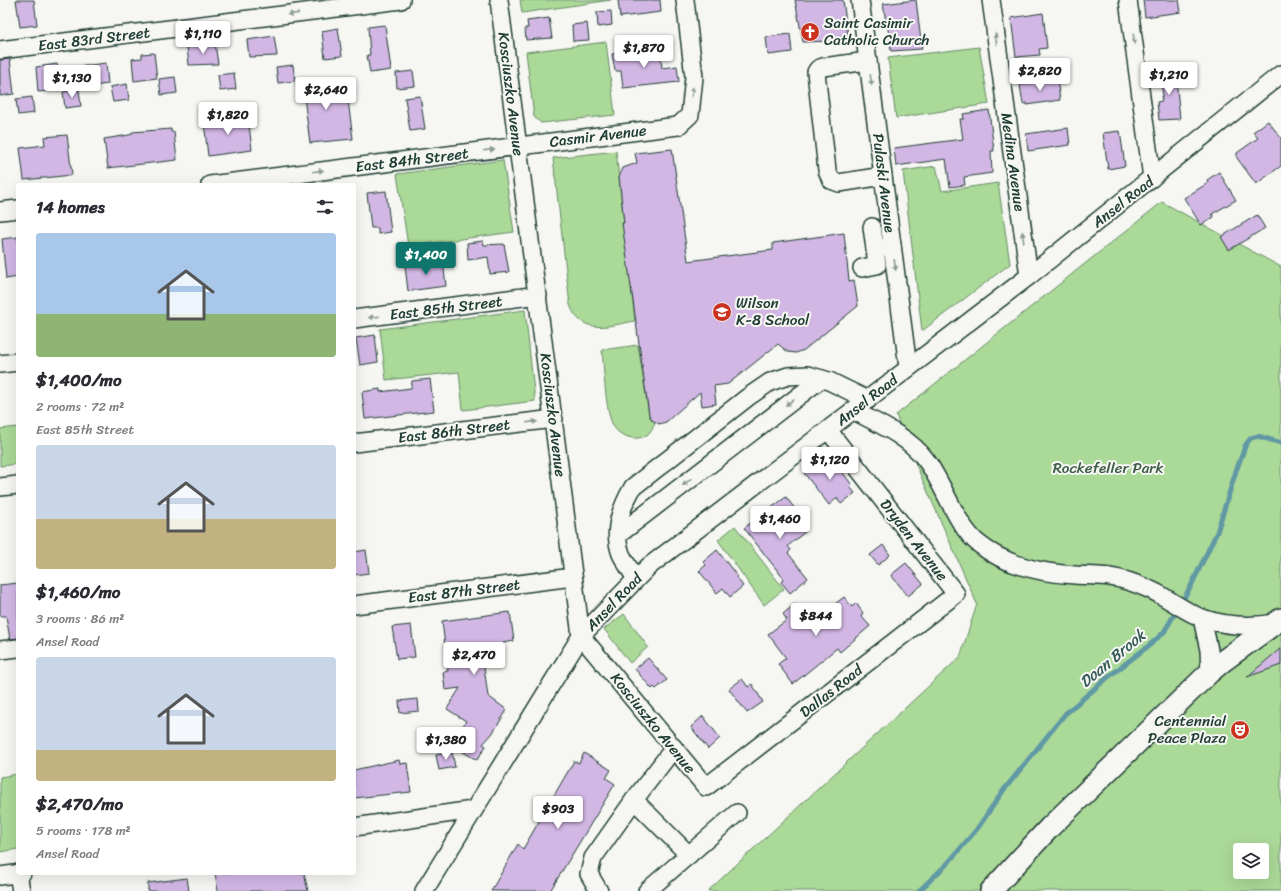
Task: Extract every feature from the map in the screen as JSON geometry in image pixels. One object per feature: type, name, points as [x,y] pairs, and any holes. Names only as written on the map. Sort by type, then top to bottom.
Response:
[{"type":"main road","points":[[991,891],[1050,827],[1210,672],[1279,621]]},
{"type":"street","name":"East 83rd Street","points":[[0,50],[401,0]]},
{"type":"street","name":"Kosciuszko Avenue","points":[[499,0],[581,636],[706,787]]},
{"type":"street","name":"Casmir Avenue","points":[[518,146],[678,126],[690,115],[694,77],[685,0]]},
{"type":"street","name":"Pulaski Avenue","points":[[860,0],[908,367]]},
{"type":"street","name":"Medina Avenue","points":[[991,0],[1029,276]]},
{"type":"street","points":[[1128,0],[1152,178]]},
{"type":"street","points":[[868,61],[824,67],[818,69],[816,72],[827,170],[831,180],[839,183],[883,176]]},
{"type":"street","name":"Ansel Road","points":[[424,891],[581,636],[648,567],[1029,276],[1281,74]]},
{"type":"street","name":"East 84th Street","points":[[226,183],[518,146]]},
{"type":"street","points":[[0,211],[16,209]]},
{"type":"street","points":[[862,268],[877,264],[872,227]]},
{"type":"street","points":[[875,249],[892,246]]},
{"type":"street","name":"East 85th Street","points":[[356,319],[538,295]]},
{"type":"street","points":[[0,364],[16,362]]},
{"type":"street","points":[[636,579],[621,553],[618,535],[618,521],[622,506],[633,487],[748,397],[770,382],[788,376],[808,375],[821,379],[868,400]]},
{"type":"street","points":[[618,535],[821,379]]},
{"type":"street","points":[[854,410],[890,430],[918,451],[934,473],[966,530],[977,543],[993,554],[1015,564],[1038,571],[1120,579],[1158,593],[1196,615],[1240,625],[1258,626],[1279,621]]},
{"type":"street","name":"East 86th Street","points":[[356,444],[554,419]]},
{"type":"street","name":"Dryden Avenue","points":[[828,430],[956,594]]},
{"type":"street","points":[[0,487],[16,485]]},
{"type":"street","name":"East 87th Street","points":[[356,605],[573,577]]},
{"type":"street","name":"Dallas Road","points":[[706,787],[956,594]]},
{"type":"street","points":[[1196,615],[1209,650],[1210,672]]},
{"type":"street","points":[[0,650],[16,648]]},
{"type":"street","points":[[599,891],[589,874],[593,858],[634,800],[674,748]]},
{"type":"street","points":[[634,800],[689,855]]},
{"type":"street","points":[[356,827],[473,810]]},
{"type":"street","points":[[647,891],[736,813]]},
{"type":"street","points":[[0,876],[16,874]]},
{"type":"street","points":[[18,875],[21,891]]},
{"type":"green space","points":[[520,0],[611,0],[522,13]]},
{"type":"green space","points":[[606,42],[615,115],[541,123],[534,117],[526,52]]},
{"type":"green space","points":[[979,47],[989,104],[896,118],[888,58]]},
{"type":"green space","points":[[616,151],[635,321],[607,326],[589,325],[582,322],[575,315],[570,305],[553,158]]},
{"type":"green space","points":[[503,160],[514,232],[408,246],[397,174]]},
{"type":"green space","points":[[936,166],[942,191],[998,183],[1010,264],[922,331],[903,171]]},
{"type":"green space","name":"Rockefeller Park","points":[[1162,202],[1281,267],[1281,891],[708,891],[960,657],[977,604],[906,442],[896,415]]},
{"type":"green space","points":[[525,310],[535,401],[463,410],[459,372],[386,380],[380,329]]},
{"type":"green space","points":[[638,345],[649,415],[655,422],[651,431],[647,435],[635,438],[628,437],[618,432],[611,420],[604,379],[602,350]]},
{"type":"green space","points":[[16,427],[16,464],[0,466],[0,429]]},
{"type":"green space","points":[[735,526],[784,589],[764,605],[718,540]]},
{"type":"green space","points":[[624,614],[648,647],[630,663],[604,629]]},
{"type":"green space","points":[[16,774],[16,849],[0,852],[0,777]]},
{"type":"building","points":[[16,0],[34,0],[37,25],[20,27]]},
{"type":"building","points":[[618,0],[660,0],[661,12],[620,17]]},
{"type":"building","points":[[795,0],[843,0],[848,36],[833,38],[833,41],[803,42]]},
{"type":"building","points":[[916,0],[922,49],[891,51],[883,4]]},
{"type":"building","points":[[1143,0],[1179,0],[1181,12],[1145,17]]},
{"type":"building","points":[[611,11],[612,25],[598,27],[597,12]]},
{"type":"building","points":[[1043,13],[1047,48],[1039,49],[1040,55],[1016,57],[1011,18]]},
{"type":"building","points":[[549,18],[552,38],[526,40],[525,28],[528,28],[527,21]]},
{"type":"building","points":[[587,23],[589,40],[573,41],[572,25]]},
{"type":"building","points":[[385,25],[391,70],[370,73],[367,55],[370,55],[368,27]]},
{"type":"building","points":[[338,28],[342,56],[325,58],[322,31]]},
{"type":"building","points":[[790,34],[792,52],[768,55],[766,37]]},
{"type":"building","points":[[274,36],[277,56],[249,57],[247,40]]},
{"type":"building","points":[[215,43],[218,64],[189,65],[187,47]]},
{"type":"building","points":[[660,48],[662,68],[677,66],[679,82],[623,88],[621,71],[615,71],[612,54]]},
{"type":"building","points":[[154,53],[157,78],[134,81],[132,59],[142,58],[142,54]]},
{"type":"building","points":[[10,59],[14,94],[0,96],[0,60]]},
{"type":"building","points":[[106,63],[108,84],[86,87],[83,66]]},
{"type":"building","points":[[57,64],[61,90],[38,92],[36,67]]},
{"type":"building","points":[[293,65],[295,81],[278,83],[276,67]]},
{"type":"building","points":[[1175,68],[1180,119],[1159,120],[1157,102],[1162,101],[1161,96],[1163,96],[1159,70]]},
{"type":"building","points":[[413,71],[415,86],[397,88],[396,73]]},
{"type":"building","points":[[234,73],[236,89],[220,91],[218,75]]},
{"type":"building","points":[[175,77],[177,93],[161,95],[159,79]]},
{"type":"building","points":[[338,78],[340,101],[348,100],[353,139],[310,143],[304,97],[298,98],[296,83]]},
{"type":"building","points":[[1057,79],[1060,100],[1027,105],[1027,103],[1023,104],[1020,85]]},
{"type":"building","points":[[127,84],[129,100],[113,102],[110,87]]},
{"type":"building","points":[[79,90],[81,106],[65,108],[63,92]]},
{"type":"building","points":[[420,96],[425,129],[410,131],[405,98]]},
{"type":"building","points":[[32,97],[34,113],[18,115],[16,99]]},
{"type":"building","points":[[989,110],[994,151],[991,151],[992,173],[964,177],[965,185],[950,187],[946,159],[896,166],[894,148],[963,139],[960,119],[964,119],[963,114]]},
{"type":"building","points":[[248,116],[252,150],[208,156],[204,122]]},
{"type":"building","points":[[1268,121],[1281,138],[1281,166],[1256,184],[1237,158],[1237,153],[1258,138],[1253,132]]},
{"type":"building","points":[[1068,128],[1070,145],[1028,151],[1026,134]]},
{"type":"building","points":[[171,129],[171,132],[174,132],[177,160],[108,168],[104,139],[129,135],[132,134],[132,132]]},
{"type":"building","points":[[1120,131],[1125,166],[1108,169],[1103,133]]},
{"type":"building","points":[[67,135],[72,175],[24,180],[20,148],[45,145],[44,137]]},
{"type":"building","points":[[672,149],[688,261],[773,250],[773,243],[844,233],[849,281],[854,280],[858,306],[804,350],[796,353],[788,352],[778,344],[728,384],[714,386],[716,404],[702,406],[700,392],[666,422],[659,424],[652,420],[649,415],[622,223],[624,223],[619,177],[623,168],[637,163],[635,153]]},
{"type":"building","points":[[1219,172],[1236,200],[1212,214],[1214,217],[1201,225],[1184,198],[1208,183],[1207,180]]},
{"type":"building","points":[[386,191],[391,232],[378,234],[378,228],[371,228],[367,193]]},
{"type":"building","points":[[1257,215],[1265,228],[1229,250],[1221,237]]},
{"type":"building","points":[[16,237],[16,277],[6,279],[2,239]]},
{"type":"building","points":[[483,241],[484,245],[504,244],[509,272],[490,274],[488,257],[468,260],[467,243]]},
{"type":"building","points":[[443,261],[446,286],[408,291],[405,266]]},
{"type":"building","points":[[375,335],[378,362],[360,365],[356,338]]},
{"type":"building","points":[[430,379],[434,411],[365,419],[362,392],[380,389],[380,392],[411,388],[412,381]]},
{"type":"building","points":[[829,454],[852,485],[850,487],[855,493],[841,504],[837,498],[829,505],[804,473]]},
{"type":"building","points":[[786,497],[807,525],[804,528],[806,531],[788,546],[791,550],[788,553],[808,578],[790,593],[781,582],[784,579],[744,528]]},
{"type":"building","points":[[883,545],[890,555],[878,565],[870,555]]},
{"type":"building","points":[[366,550],[369,573],[356,575],[356,552]]},
{"type":"building","points":[[717,550],[743,586],[730,597],[723,588],[717,593],[699,571],[706,565],[703,562]]},
{"type":"building","points":[[906,563],[923,584],[908,596],[891,575]]},
{"type":"building","points":[[16,583],[16,638],[10,639],[6,616],[0,616],[0,585]]},
{"type":"building","points":[[844,597],[852,607],[856,603],[863,613],[861,616],[870,626],[840,652],[837,648],[793,684],[778,664],[786,658],[768,634],[787,620],[783,614],[795,604],[810,623]]},
{"type":"building","points":[[510,612],[514,641],[503,643],[503,646],[488,648],[489,653],[482,653],[488,696],[507,710],[492,734],[483,744],[486,746],[477,760],[451,745],[466,721],[447,709],[460,688],[445,690],[443,672],[448,671],[442,621]]},
{"type":"building","points":[[411,625],[415,657],[397,659],[392,627]]},
{"type":"building","points":[[1281,648],[1281,665],[1247,677]]},
{"type":"building","points":[[648,658],[667,680],[656,689],[654,687],[652,689],[635,669]]},
{"type":"building","points":[[742,679],[748,687],[752,684],[763,702],[747,713],[729,689]]},
{"type":"building","points":[[418,699],[419,711],[400,713],[399,701]]},
{"type":"building","points":[[703,716],[720,738],[708,749],[691,727]]},
{"type":"building","points":[[452,752],[455,767],[439,770],[436,755]]},
{"type":"building","points":[[584,753],[611,770],[606,778],[615,784],[550,891],[491,891],[518,844],[523,849],[574,761],[579,763]]},
{"type":"building","points":[[399,760],[400,764],[407,763],[411,792],[356,798],[356,770]]},
{"type":"building","points":[[215,875],[304,875],[308,891],[218,891]]},
{"type":"building","points":[[187,878],[189,891],[148,891],[148,883]]},
{"type":"waterway","name":"Doan Brook","points":[[919,891],[948,863],[977,829],[1003,791],[1065,714],[1164,632],[1191,586],[1217,532],[1246,444],[1251,438],[1258,436],[1281,443]]},
{"type":"place","name":"Saint Casimir Catholic Church","points":[[810,32]]},
{"type":"place","name":"Wilson K-8 School","points":[[722,312]]},
{"type":"place","name":"Centennial Peace Plaza","points":[[1240,730]]}]
